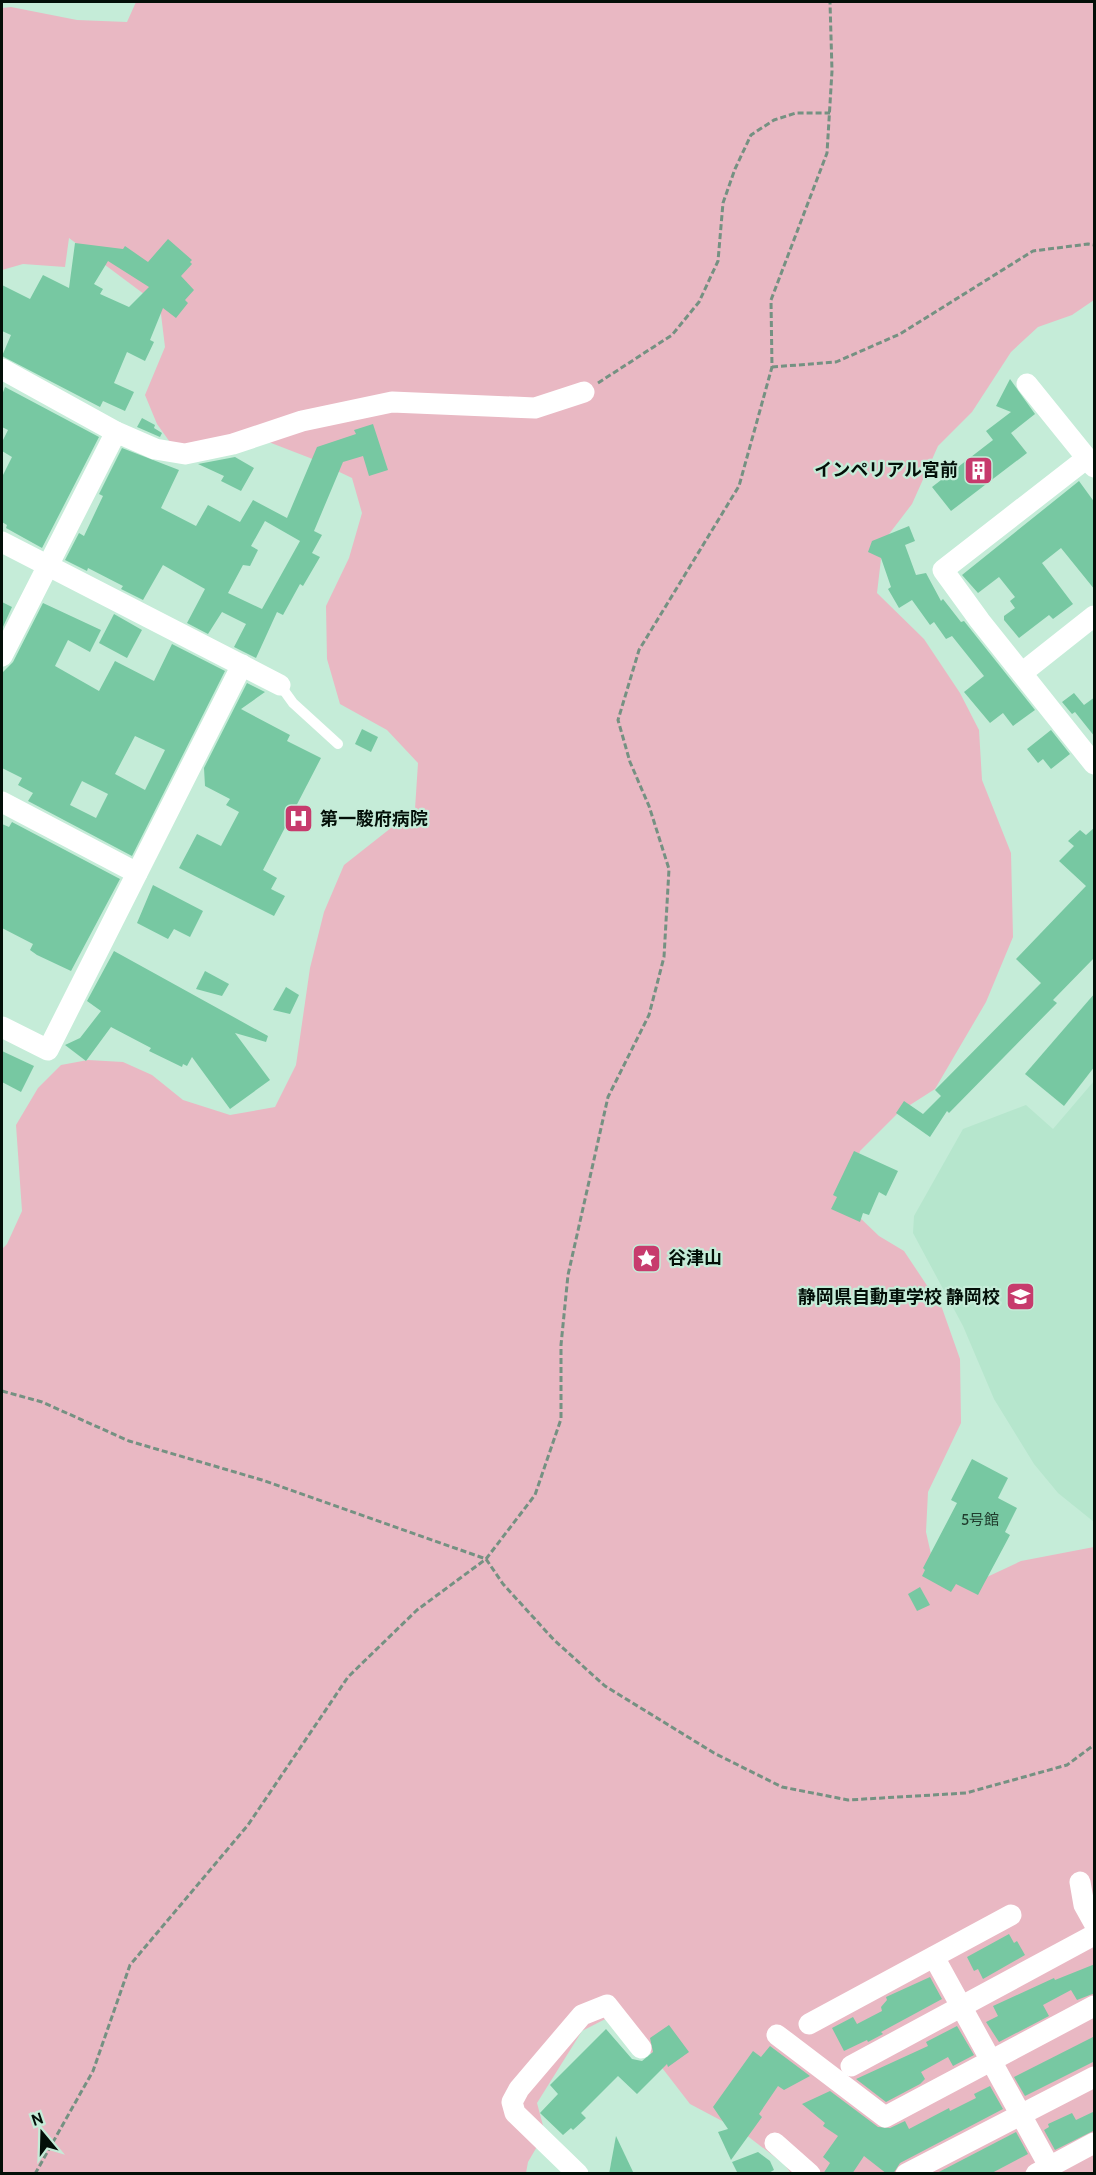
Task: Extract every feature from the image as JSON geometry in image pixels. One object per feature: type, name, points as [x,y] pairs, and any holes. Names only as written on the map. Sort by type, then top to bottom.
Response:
[{"type":"street","points":[[2,369],[116,432],[155,449],[185,454],[233,444],[302,421],[392,402],[535,408],[584,392]]},
{"type":"street","points":[[1027,384],[1091,463],[943,570],[1095,764]]},
{"type":"street","points":[[2,656],[116,432]]},
{"type":"street","points":[[2,542],[280,685]]},
{"type":"street","points":[[1022,673],[1095,616]]},
{"type":"street","points":[[2,1026],[48,1050],[242,665]]},
{"type":"street","points":[[2,802],[137,873]]},
{"type":"street","points":[[1080,1882],[1084,1905],[1095,1923]]},
{"type":"street","points":[[809,2024],[1011,1915]]},
{"type":"street","points":[[851,2066],[1095,1935]]},
{"type":"street","points":[[934,1957],[1021,2115],[1043,2170],[1095,2143]]},
{"type":"street","points":[[578,2174],[515,2113],[512,2102],[519,2089],[582,2015],[607,2005],[641,2048]]},
{"type":"street","points":[[777,2035],[885,2117],[1095,2006]]},
{"type":"street","points":[[906,2174],[1095,2077]]},
{"type":"street","points":[[775,2143],[810,2174]]},
{"type":"lane","points":[[280,685],[293,704],[338,744]]},
{"type":"path","points":[[35,2174],[93,2071],[130,1965],[248,1825],[348,1677],[417,1610],[486,1559],[535,1495],[561,1419],[561,1345],[568,1275],[608,1097],[649,1015],[664,957],[669,869],[649,806],[630,762],[618,720],[639,650],[739,486],[772,367],[771,300],[827,153],[832,71],[830,2]]},
{"type":"path","points":[[584,392],[672,335],[699,302],[718,261],[723,203],[750,135],[774,120],[796,113],[830,113]]},
{"type":"path","points":[[772,367],[836,362],[900,334],[1033,250],[1095,245]]},
{"type":"path","points":[[2,1391],[42,1402],[129,1441],[262,1480],[486,1559],[503,1584],[554,1640],[606,1686],[714,1753],[782,1787],[848,1800],[966,1793],[1067,1765],[1095,1745]]},
{"type":"shaded area","points":[[136,2],[1094,2],[1094,300],[1072,315],[1038,327],[1011,352],[972,412],[938,446],[912,504],[883,542],[877,593],[924,639],[960,693],[979,730],[982,780],[1011,853],[1013,937],[986,1002],[935,1089],[899,1112],[860,1151],[848,1187],[856,1214],[879,1236],[904,1251],[942,1308],[960,1359],[961,1423],[928,1492],[926,1532],[935,1572],[972,1584],[1021,1561],[1094,1547],[1094,2173],[791,2173],[784,2164],[741,2131],[690,2104],[619,2012],[582,2031],[537,2103],[545,2133],[528,2162],[526,2173],[2,2173],[2,1249],[7,1244],[22,1211],[16,1125],[38,1088],[61,1065],[88,1060],[123,1062],[152,1075],[183,1100],[230,1115],[275,1107],[296,1065],[310,968],[324,912],[344,865],[415,809],[418,763],[387,730],[340,704],[327,659],[326,606],[349,558],[362,513],[352,478],[266,441],[172,445],[157,424],[145,395],[165,347],[160,306],[69,238],[65,267],[23,264],[2,270],[2,8],[11,7],[77,20],[127,22]]},
{"type":"shaded area","name":"静岡県自動車学校 静岡校","points":[[1094,1081],[1094,1522],[1058,1493],[1034,1464],[994,1399],[963,1326],[913,1233],[914,1216],[963,1129],[1026,1105],[1053,1129]]},
{"type":"building","points":[[168,239],[192,260],[190,262],[192,264],[181,276],[194,290],[185,300],[188,303],[176,318],[163,308],[150,340],[154,342],[145,361],[127,352],[114,383],[134,392],[125,411],[103,401],[100,407],[2,356],[11,335],[2,331],[2,285],[30,299],[43,275],[69,288],[75,243],[123,249],[125,246],[148,262]],"holes":[[[108,261],[149,287],[129,307],[100,294],[103,289],[94,284]]]},
{"type":"building","name":"インペリアル宮前","points":[[1010,379],[1035,414],[1011,433],[1027,453],[951,511],[932,487],[993,440],[986,431],[1011,412],[996,406]]},
{"type":"building","points":[[5,387],[99,437],[42,548],[6,528],[7,525],[2,522],[2,477],[12,457],[2,451],[2,442],[8,430],[2,427],[2,395]]},
{"type":"building","points":[[142,418],[155,425],[154,428],[162,433],[160,437],[137,427]]},
{"type":"building","points":[[373,424],[388,470],[369,476],[363,456],[343,462],[314,531],[322,535],[312,553],[320,557],[303,586],[300,584],[283,615],[277,612],[256,658],[234,647],[246,624],[222,612],[208,634],[187,623],[205,589],[163,565],[143,600],[121,589],[123,586],[88,568],[87,571],[65,560],[79,533],[84,536],[103,496],[99,494],[122,448],[179,470],[161,508],[196,526],[208,505],[240,522],[253,500],[287,518],[317,447],[356,434],[354,430]],"holes":[[[265,521],[300,541],[262,609],[228,593],[243,565],[250,566],[258,550],[251,546]]]},
{"type":"building","points":[[235,457],[254,468],[241,491],[221,481],[224,476],[198,464]]},
{"type":"building","points":[[1079,481],[1095,503],[1095,590],[1061,548],[1042,563],[1073,604],[1053,619],[1049,615],[1019,638],[1004,620],[1004,616],[1015,608],[1010,601],[1015,597],[999,577],[978,593],[962,575]]},
{"type":"building","points":[[909,526],[915,541],[905,545],[916,575],[926,573],[941,601],[943,599],[961,622],[964,621],[1035,710],[1013,726],[1003,713],[990,723],[964,692],[984,676],[952,636],[946,639],[934,622],[930,625],[912,600],[899,608],[888,589],[891,587],[881,558],[868,552],[872,541]]},
{"type":"building","points":[[2,602],[12,607],[2,629]]},
{"type":"building","points":[[43,603],[101,630],[90,652],[68,640],[55,666],[99,691],[115,661],[154,681],[172,644],[225,671],[132,856],[28,801],[33,793],[18,785],[22,778],[2,768],[2,673],[13,662]],"holes":[[[135,736],[165,750],[145,790],[115,774]],[[82,781],[108,794],[96,818],[70,805]]]},
{"type":"building","points":[[114,614],[142,630],[127,658],[99,643]]},
{"type":"building","points":[[247,683],[265,692],[241,709],[290,735],[287,741],[321,758],[263,870],[277,878],[271,889],[285,896],[274,916],[179,868],[197,834],[221,846],[239,812],[226,805],[230,799],[205,786],[204,768]]},
{"type":"building","points":[[1074,693],[1084,705],[1095,697],[1095,737],[1075,712],[1072,714],[1062,702]]},
{"type":"building","points":[[362,729],[378,737],[371,752],[355,744]]},
{"type":"building","points":[[1051,730],[1070,754],[1051,769],[1043,759],[1038,763],[1027,749]]},
{"type":"building","points":[[12,822],[120,879],[71,971],[37,955],[30,950],[33,944],[2,928],[2,824],[9,827]]},
{"type":"building","points":[[1095,827],[1095,957],[1053,1000],[1057,1003],[949,1113],[947,1111],[930,1137],[896,1113],[904,1101],[923,1114],[941,1096],[935,1090],[1041,983],[1016,959],[1086,886],[1059,861],[1074,846],[1068,841],[1080,830],[1086,835]]},
{"type":"building","points":[[153,885],[203,911],[190,937],[174,929],[168,939],[137,923]]},
{"type":"building","points":[[114,951],[268,1036],[266,1042],[235,1033],[270,1080],[230,1109],[192,1057],[187,1066],[183,1064],[182,1067],[149,1051],[151,1048],[111,1027],[86,1061],[65,1045],[80,1038],[101,1011],[87,1001]]},
{"type":"building","points":[[205,971],[229,984],[222,996],[196,989]]},
{"type":"building","points":[[286,987],[299,995],[290,1014],[273,1010]]},
{"type":"building","points":[[1095,993],[1095,1066],[1064,1106],[1025,1074]]},
{"type":"building","points":[[2,1051],[34,1066],[21,1092],[2,1082]]},
{"type":"building","points":[[854,1151],[898,1171],[886,1196],[879,1192],[869,1215],[863,1213],[860,1222],[831,1209],[837,1197],[833,1195]]},
{"type":"building","points":[[972,1459],[1008,1478],[998,1498],[1017,1508],[1005,1532],[1010,1535],[978,1595],[956,1584],[951,1592],[922,1576],[925,1570],[923,1568],[957,1503],[951,1500]]},
{"type":"building","points":[[920,1587],[930,1605],[917,1611],[908,1594]]},
{"type":"building","points":[[1009,1934],[1014,1943],[1017,1941],[1025,1955],[983,1979],[978,1969],[974,1971],[967,1957]]},
{"type":"building","points":[[1095,1964],[1095,1993],[1077,2000],[1071,1990],[1043,2005],[1049,2016],[999,2042],[986,2022],[998,2016],[993,2006],[1054,1978],[1055,1980]]},
{"type":"building","points":[[930,1977],[942,1999],[881,2032],[883,2034],[868,2042],[867,2040],[844,2051],[832,2028],[853,2017],[857,2024],[882,2011],[881,2007],[887,2000],[886,1997]]},
{"type":"building","points":[[669,2025],[689,2052],[668,2067],[667,2064],[637,2094],[618,2076],[581,2113],[586,2118],[573,2130],[571,2128],[563,2135],[540,2113],[558,2094],[550,2085],[606,2029],[632,2059],[642,2061],[653,2052],[650,2038]]},
{"type":"building","points":[[957,2026],[974,2055],[953,2066],[948,2057],[921,2072],[925,2079],[920,2084],[886,2102],[856,2079],[928,2046],[926,2042]]},
{"type":"building","points":[[1095,2036],[1095,2061],[1025,2096],[1014,2077]]},
{"type":"building","points":[[770,2046],[810,2076],[784,2090],[778,2086],[759,2114],[762,2117],[731,2160],[718,2132],[728,2129],[713,2107],[753,2051],[761,2057]]},
{"type":"building","points":[[990,2086],[1003,2109],[900,2163],[893,2174],[887,2174],[864,2156],[852,2174],[823,2174],[830,2163],[823,2157],[838,2136],[823,2126],[825,2123],[802,2104],[830,2091],[878,2127],[890,2128],[905,2121],[909,2129],[949,2108],[950,2111],[976,2098],[974,2094]]},
{"type":"building","points":[[1095,2111],[1095,2130],[1055,2150],[1044,2130],[1049,2127],[1048,2124],[1072,2113],[1076,2120]]},
{"type":"building","points":[[1016,2132],[1028,2154],[990,2174],[935,2174]]},
{"type":"building","points":[[616,2136],[634,2174],[609,2174]]},
{"type":"building","points":[[758,2152],[770,2161],[774,2170],[767,2174],[738,2174],[732,2162]]},
{"type":"place","name":"インペリアル宮前","points":[[979,470]]},
{"type":"place","name":"第一駿府病院","points":[[299,819]]},
{"type":"place","name":"谷津山","points":[[647,1258]]},
{"type":"place","name":"静岡県自動車学校 静岡校","points":[[1021,1297]]}]
